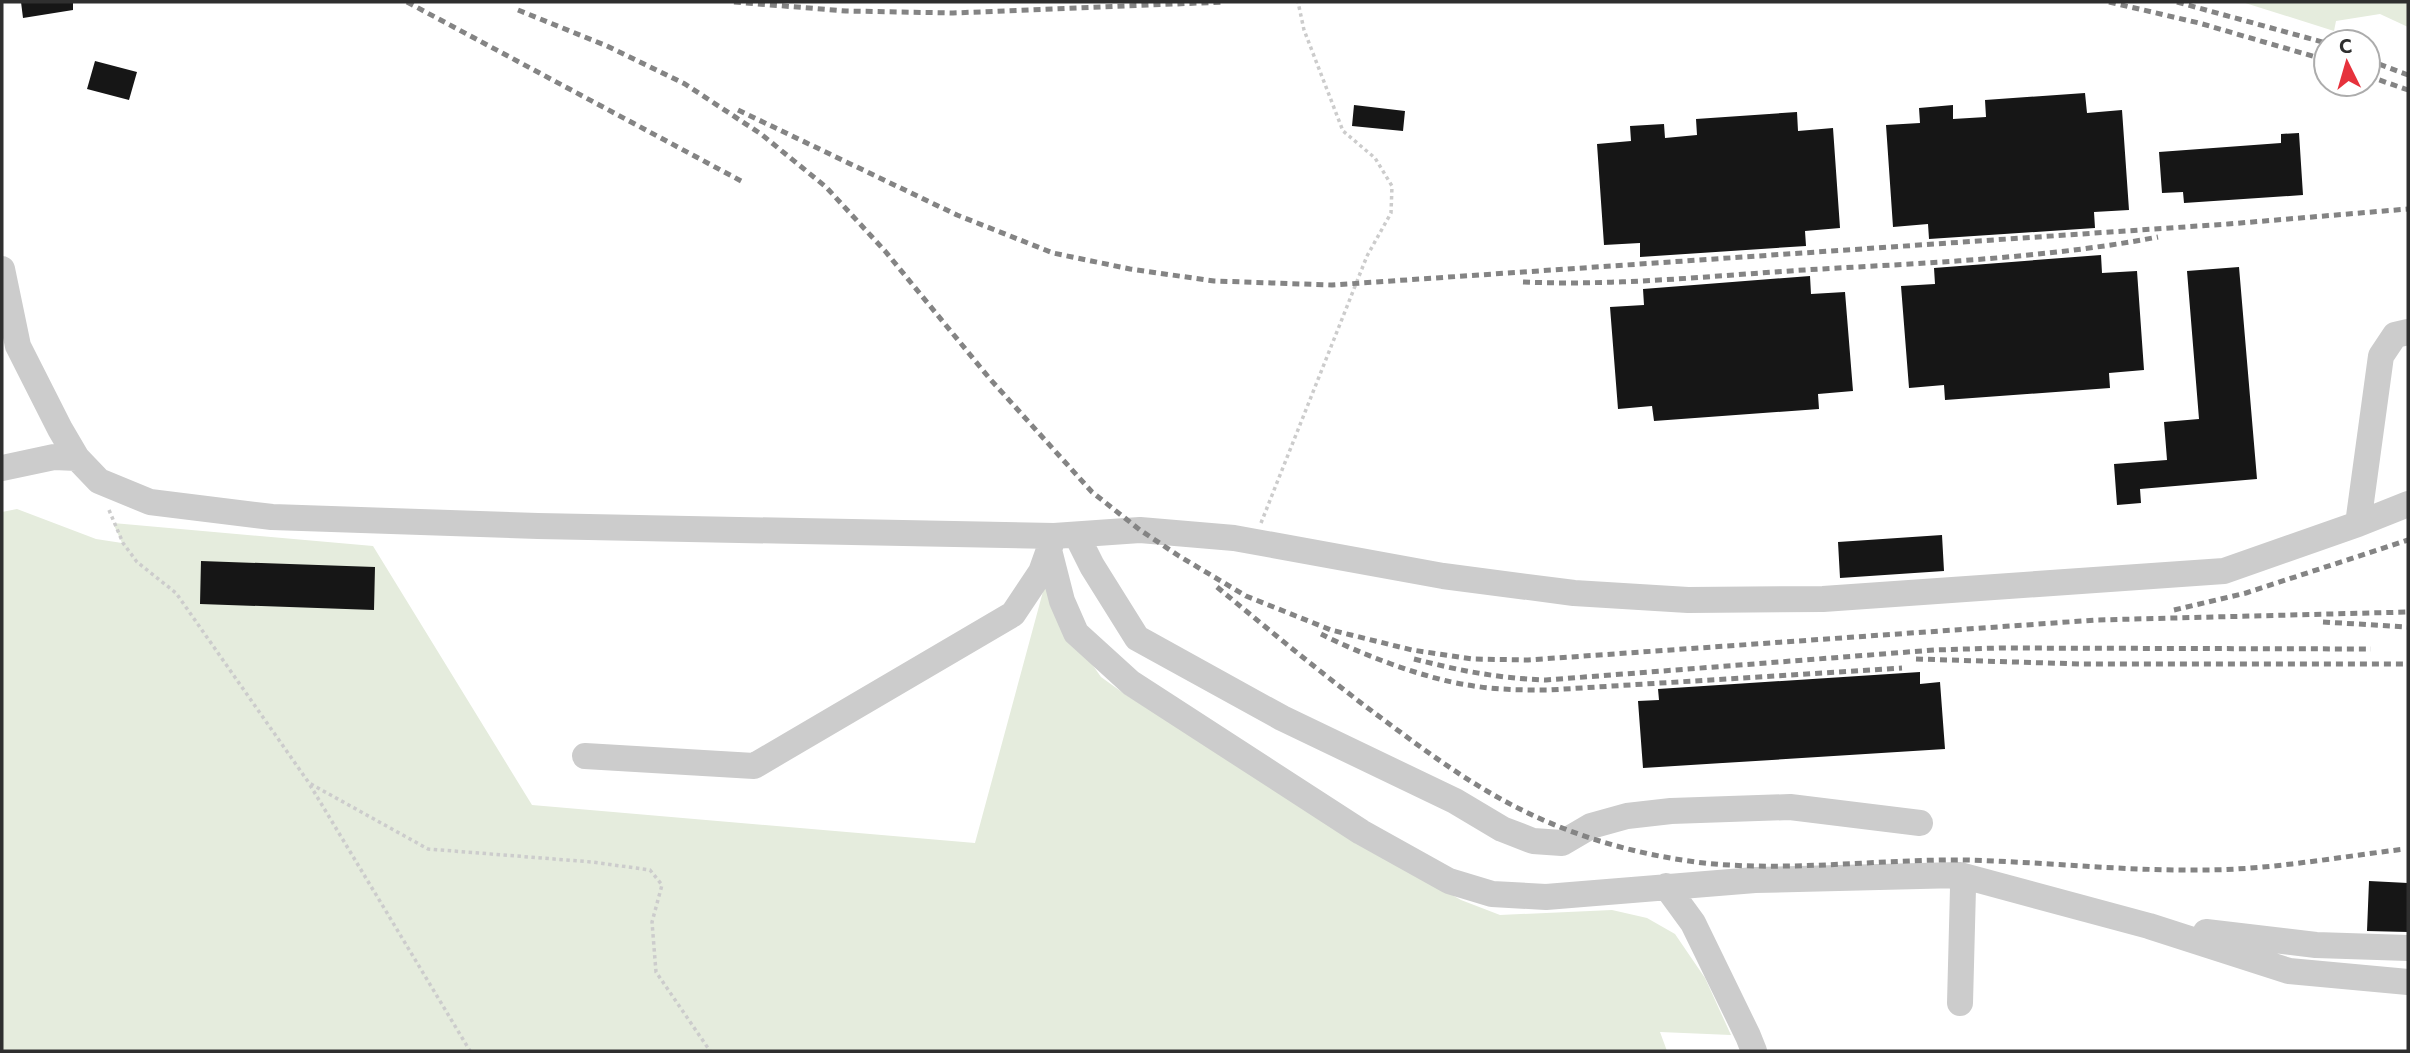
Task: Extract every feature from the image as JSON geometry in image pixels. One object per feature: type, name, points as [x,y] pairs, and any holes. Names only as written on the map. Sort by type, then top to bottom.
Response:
[{"type":"street","points":[[2,269],[18,346],[77,458],[99,481],[150,502],[272,517],[1060,541],[1140,530],[1254,542],[1443,576],[1574,593],[1688,600],[1822,599],[2224,571],[2408,504]]},
{"type":"street","points":[[2358,524],[2381,355],[2395,335],[2408,332]]},
{"type":"street","points":[[2,468],[54,457],[77,458]]},
{"type":"street","points":[[585,756],[754,766],[1013,614],[1060,541]]},
{"type":"street","points":[[1060,541],[1092,566],[1137,638],[1282,718],[1454,801],[1502,830],[1534,841],[1562,842],[1591,826],[1627,816],[1671,811],[1790,807],[1920,823]]},
{"type":"street","points":[[1060,541],[1062,601],[1076,633],[1131,683],[1361,832],[1449,881],[1492,894],[1546,897],[1755,880],[1961,875],[2149,926],[2289,971],[2408,982]]},
{"type":"street","points":[[1960,1003],[1963,888],[1961,875]]},
{"type":"street","points":[[1666,886],[1693,923],[1754,1051]]},
{"type":"street","points":[[2149,926],[2316,945],[2408,948]]},
{"type":"path","points":[[1254,542],[1367,256],[1391,213],[1392,186],[1375,158],[1343,131],[1304,30],[1298,2]]},
{"type":"path","points":[[99,481],[113,523],[123,543],[137,562],[176,593],[309,783],[470,1051]]},
{"type":"path","points":[[309,783],[428,849],[592,862],[650,870],[662,886],[652,922],[656,972],[710,1051]]},
{"type":"green space","points":[[2242,2],[2408,2],[2408,27],[2380,14],[2336,21],[2335,28],[2324,28]]},
{"type":"green space","points":[[17,509],[96,539],[122,543],[113,523],[373,546],[532,805],[975,843],[1048,573],[1078,644],[1101,677],[1126,695],[1461,900],[1500,915],[1612,910],[1647,918],[1675,934],[1705,978],[1731,1035],[1660,1032],[1667,1051],[2,1051],[2,512]]},
{"type":"building","points":[[21,2],[73,2],[73,10],[23,18]]},
{"type":"building","points":[[95,61],[137,72],[129,100],[87,89]]},
{"type":"building","points":[[2085,93],[2087,113],[2122,110],[2129,210],[2094,212],[2095,228],[1929,239],[1928,224],[1893,227],[1886,125],[1920,123],[1919,108],[1953,105],[1953,119],[1986,117],[1985,100]]},
{"type":"building","points":[[1354,105],[1405,111],[1403,131],[1352,126]]},
{"type":"building","points":[[1797,112],[1798,131],[1833,128],[1840,228],[1805,231],[1806,246],[1640,257],[1640,243],[1604,245],[1597,144],[1631,141],[1630,126],[1664,124],[1665,138],[1697,135],[1696,119]]},
{"type":"building","points":[[2299,133],[2303,195],[2184,203],[2183,192],[2162,193],[2159,152],[2281,143],[2281,134]]},
{"type":"building","points":[[2101,255],[2102,273],[2137,271],[2144,370],[2109,373],[2110,388],[1945,400],[1944,385],[1909,388],[1901,286],[1935,284],[1934,268]]},
{"type":"building","points":[[2239,267],[2257,479],[2140,489],[2141,503],[2117,505],[2114,464],[2167,460],[2164,422],[2199,419],[2187,271]]},
{"type":"building","points":[[1810,276],[1811,294],[1845,292],[1853,391],[1818,394],[1819,409],[1654,421],[1652,406],[1618,409],[1610,307],[1644,305],[1643,289]]},
{"type":"building","points":[[1942,535],[1944,571],[1840,578],[1838,542]]},
{"type":"building","points":[[201,561],[375,567],[374,610],[200,604]]},
{"type":"building","points":[[1920,672],[1920,684],[1940,682],[1945,749],[1643,768],[1638,701],[1659,700],[1658,689]]},
{"type":"building","points":[[2369,881],[2408,883],[2408,932],[2367,931]]},
{"type":"railway","points":[[407,2],[743,182]]},
{"type":"railway","points":[[734,2],[846,11],[953,13],[1224,2]]},
{"type":"railway","points":[[2109,2],[2199,23],[2312,56]]},
{"type":"railway","points":[[2177,2],[2312,39]]},
{"type":"railway","points":[[518,10],[607,46],[685,84],[761,134],[826,187],[885,251],[990,379],[1092,492],[1140,530],[1246,596],[1331,630],[1412,650],[1473,659],[1528,660],[2096,620],[2408,612]]},
{"type":"railway","points":[[2382,65],[2408,75]]},
{"type":"railway","points":[[2382,81],[2408,90]]},
{"type":"railway","points":[[738,110],[957,215],[1053,253],[1130,269],[1214,281],[1332,285],[2228,224],[2408,209]]},
{"type":"railway","points":[[1523,282],[1629,282],[1937,262],[2026,255],[2158,237]]},
{"type":"railway","points":[[2174,610],[2246,593],[2408,540]]},
{"type":"railway","points":[[1217,587],[1424,750],[1474,783],[1547,822],[1636,851],[1681,860],[1736,865],[1802,866],[1966,860],[2202,870],[2278,865],[2405,849]]},
{"type":"railway","points":[[2323,622],[2408,627]]},
{"type":"railway","points":[[1321,634],[1355,650],[1433,677],[1478,687],[1508,689],[1549,690],[1902,668]]},
{"type":"railway","points":[[1414,659],[1479,673],[1546,680],[1934,650],[2371,649]]},
{"type":"railway","points":[[1916,659],[2081,664],[2408,664]]}]
